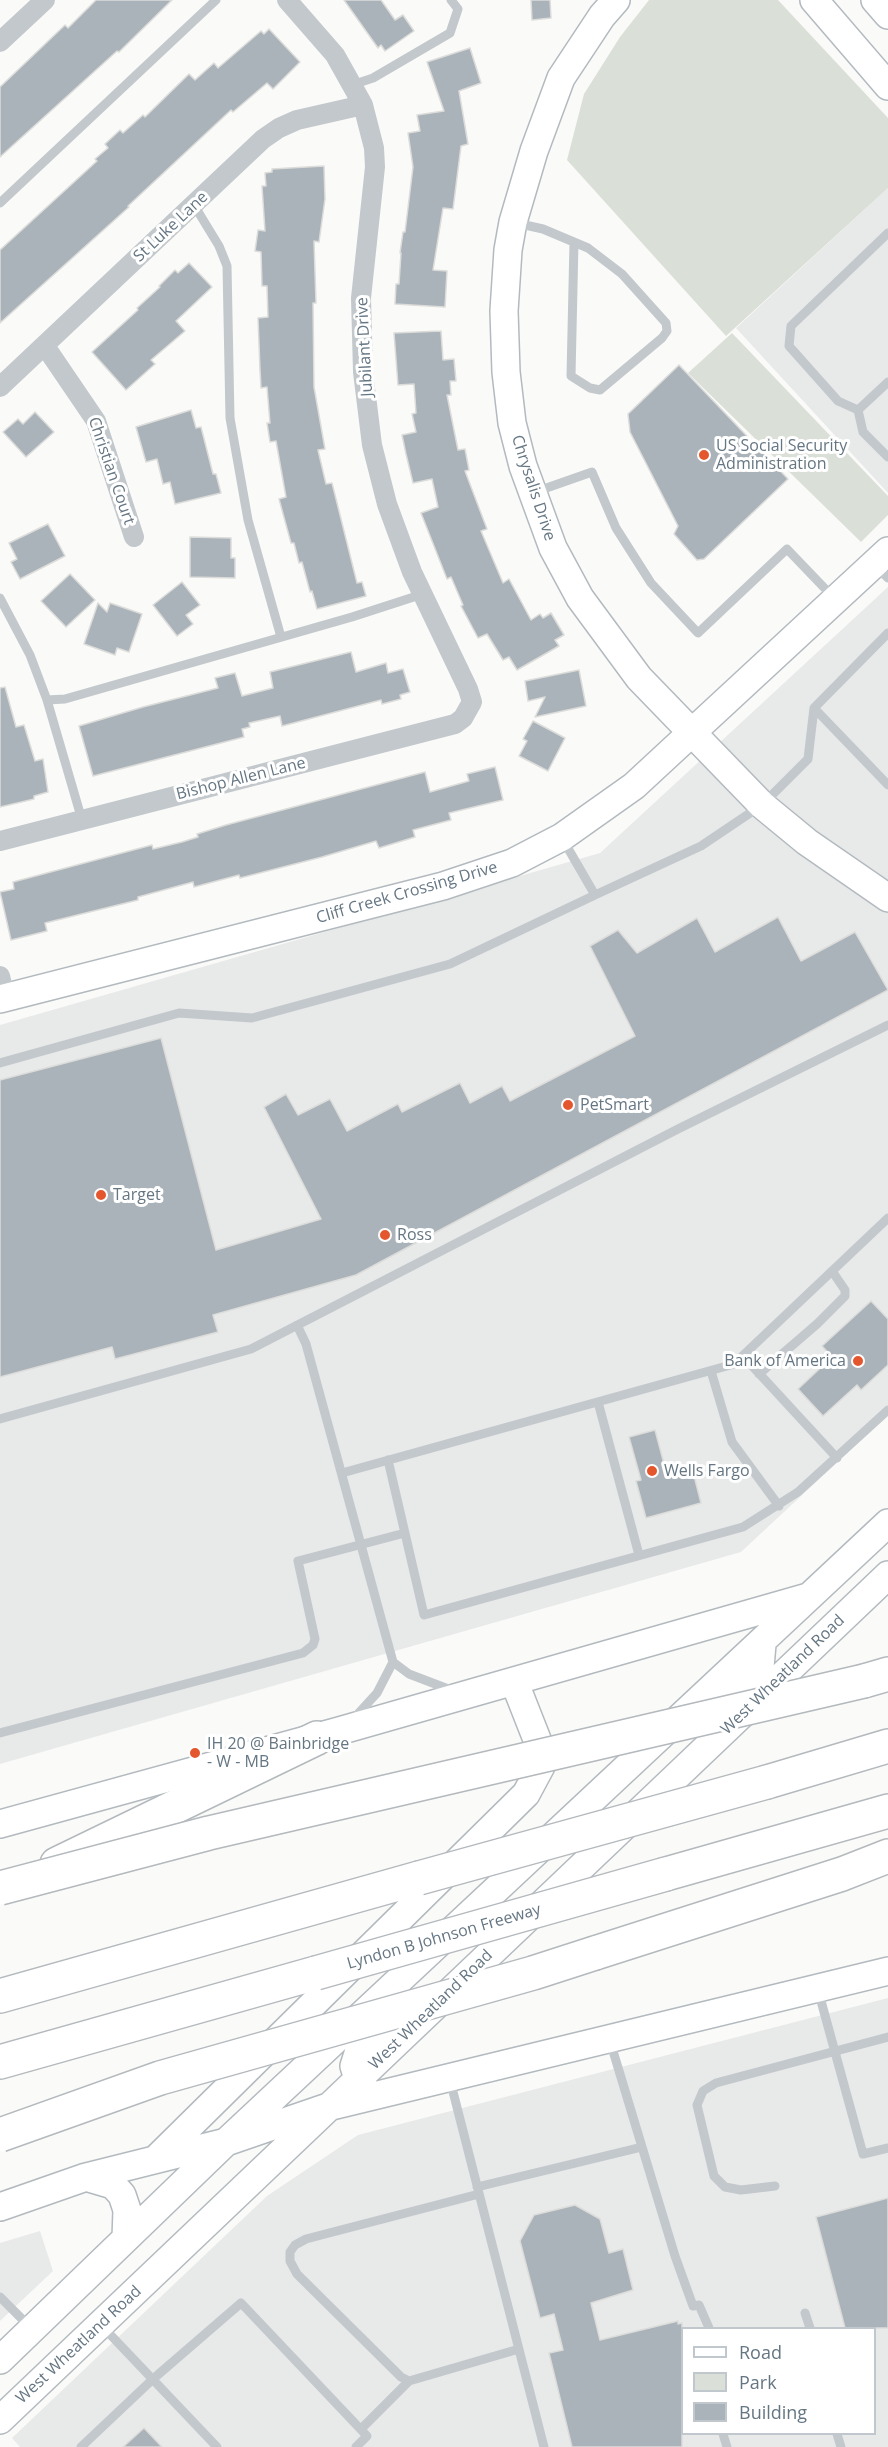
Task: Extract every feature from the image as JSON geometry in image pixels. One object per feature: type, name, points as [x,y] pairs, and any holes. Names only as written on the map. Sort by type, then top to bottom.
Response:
[{"type":"highway","points":[[0,1888],[208,1833],[876,1677]]},
{"type":"highway","points":[[0,1888],[82,1852],[328,1734]]},
{"type":"highway","points":[[0,1996],[767,1782],[888,1746]]},
{"type":"highway","name":"Lyndon B Johnson Freeway","points":[[0,2062],[888,1811]]},
{"type":"highway","points":[[0,2135],[160,2079],[533,1973],[842,1874],[888,1856]]},
{"type":"main road","name":"Chrysalis Drive","points":[[616,0],[602,16],[561,78],[534,151],[513,222],[508,250],[504,311],[506,372],[512,423],[531,493],[553,548],[579,598],[639,678],[762,805],[807,842],[888,898]]},
{"type":"main road","points":[[814,0],[888,86]]},
{"type":"main road","points":[[875,0],[888,15]]},
{"type":"main road","name":"Cliff Creek Crossing Drive","points":[[2,991],[443,886],[512,863],[562,837],[634,786],[693,734],[835,600],[883,564]]},
{"type":"main road","points":[[0,2360],[226,2142],[888,1523]]},
{"type":"main road","points":[[0,1824],[328,1734],[888,1575]]},
{"type":"main road","name":"West Wheatland Road","points":[[0,2420],[328,2108],[365,2088],[702,1752],[888,1575]]},
{"type":"main road","points":[[702,1752],[718,1720],[760,1667],[762,1641],[749,1613]]},
{"type":"main road","points":[[153,2162],[526,1794],[541,1766],[538,1742],[514,1681]]},
{"type":"main road","points":[[394,1987],[390,2010],[361,2044],[354,2066],[365,2088],[450,2078],[888,1971]]},
{"type":"main road","points":[[0,2207],[86,2177],[226,2142],[328,2108]]},
{"type":"main road","points":[[86,2177],[112,2185],[122,2195],[127,2210],[126,2238]]},
{"type":"street","points":[[0,42],[45,0]]},
{"type":"street","name":"Jubilant Drive","points":[[287,0],[335,55],[363,105],[374,148],[375,167],[361,298],[363,372],[372,445],[387,504],[423,594],[472,702]]},
{"type":"street","name":"St Luke Lane","points":[[0,387],[263,139],[297,120],[363,105]]},
{"type":"street","name":"Christian Court","points":[[45,346],[96,421],[134,537]]},
{"type":"street","name":"Bishop Allen Lane","points":[[0,841],[455,724],[463,718],[472,702]]},
{"type":"lane","points":[[0,203],[216,0]]},
{"type":"lane","points":[[352,85],[373,78],[450,33],[458,9],[451,0]]},
{"type":"lane","points":[[194,205],[219,246],[226,266],[230,418],[248,520],[281,637]]},
{"type":"lane","points":[[513,222],[543,229],[574,242],[588,248],[622,274],[666,323],[667,331],[662,338],[600,390],[590,388],[572,376],[574,242]]},
{"type":"lane","points":[[858,410],[838,400],[789,346],[791,326],[888,234]]},
{"type":"lane","points":[[858,410],[888,382]]},
{"type":"lane","points":[[858,410],[863,432],[888,457]]},
{"type":"lane","points":[[531,493],[592,472],[616,528],[651,583],[698,633],[787,549],[835,600]]},
{"type":"lane","points":[[47,700],[65,699],[352,617],[423,594]]},
{"type":"lane","points":[[0,598],[30,655],[47,700],[82,820]]},
{"type":"lane","points":[[0,1063],[179,1013],[252,1018],[450,964],[701,846],[762,805],[808,759],[814,708],[888,633]]},
{"type":"lane","points":[[814,708],[888,785]]},
{"type":"lane","points":[[562,837],[595,895]]},
{"type":"lane","points":[[0,1419],[251,1349],[678,1129],[888,1025]]},
{"type":"lane","points":[[342,1473],[734,1364],[888,1218]]},
{"type":"lane","points":[[759,1374],[817,1324],[845,1296],[845,1290],[832,1271]]},
{"type":"lane","points":[[297,1325],[306,1344],[393,1662],[386,1681],[365,1709],[328,1734]]},
{"type":"lane","points":[[743,1356],[837,1458]]},
{"type":"lane","points":[[711,1371],[732,1442],[779,1506]]},
{"type":"lane","points":[[598,1402],[639,1555]]},
{"type":"lane","points":[[388,1460],[424,1615],[734,1531],[779,1506],[798,1492],[888,1410]]},
{"type":"lane","points":[[0,1733],[303,1653],[313,1646],[315,1639],[298,1561],[405,1533]]},
{"type":"lane","points":[[393,1662],[409,1674],[427,1683],[447,1690],[475,1692]]},
{"type":"lane","points":[[817,1988],[863,2154],[888,2148]]},
{"type":"lane","points":[[775,2186],[741,2190],[725,2187],[714,2176],[697,2105],[703,2091],[716,2083],[888,2037]]},
{"type":"lane","points":[[610,2039],[675,2256],[693,2306],[699,2305],[709,2327]]},
{"type":"lane","points":[[450,2078],[544,2447]]},
{"type":"lane","points":[[409,2381],[401,2377],[297,2274],[290,2261],[290,2252],[295,2245],[306,2239],[478,2190],[642,2147]]},
{"type":"lane","points":[[0,2297],[32,2330]]},
{"type":"lane","points":[[81,2447],[153,2379],[241,2303],[367,2436],[356,2447]]},
{"type":"lane","points":[[805,2313],[810,2327]]},
{"type":"lane","points":[[101,2325],[217,2447]]},
{"type":"lane","points":[[361,2429],[409,2381],[519,2349]]},
{"type":"shaded area","points":[[888,188],[888,493],[736,328]]},
{"type":"shaded area","points":[[888,587],[888,1415],[741,1552],[0,1764],[0,1025],[600,853]]},
{"type":"shaded area","points":[[888,1998],[888,2447],[20,2447],[12,2438],[267,2196],[358,2135]]},
{"type":"shaded area","points":[[40,2231],[53,2271],[0,2321],[0,2243]]},
{"type":"green space","points":[[649,0],[778,0],[888,118],[888,188],[726,336],[567,160],[584,94],[620,37]]},
{"type":"green space","points":[[732,333],[888,496],[888,515],[861,542],[688,373]]},
{"type":"building","points":[[96,0],[172,0],[119,52],[117,51],[0,157],[0,87],[65,25],[68,28]]},
{"type":"building","points":[[344,0],[381,0],[395,20],[403,15],[414,31],[385,51],[381,45],[378,48]]},
{"type":"building","points":[[531,0],[550,0],[551,18],[532,20]]},
{"type":"building","points":[[269,29],[300,62],[273,89],[267,83],[233,112],[231,110],[129,207],[0,323],[0,250],[97,161],[95,159],[108,148],[105,144],[120,130],[123,133],[143,115],[145,117],[189,74],[195,80],[214,63],[218,68],[261,31],[264,34]]},
{"type":"building","points":[[470,48],[481,83],[459,91],[468,144],[461,146],[453,209],[443,208],[433,270],[447,271],[445,307],[395,304],[413,167],[408,133],[420,131],[417,115],[444,111],[427,62]]},
{"type":"building","points":[[324,166],[325,199],[319,242],[314,241],[316,303],[313,303],[314,387],[325,449],[318,450],[326,484],[332,483],[357,583],[362,582],[366,596],[317,609],[302,562],[299,563],[294,543],[291,543],[279,499],[286,497],[276,441],[270,442],[267,423],[270,423],[267,387],[261,388],[258,318],[268,317],[267,286],[262,286],[261,252],[255,251],[258,230],[265,231],[262,186],[266,186],[265,173],[272,172],[272,169]]},
{"type":"building","points":[[189,263],[212,287],[176,321],[185,331],[151,360],[155,364],[126,390],[92,352],[138,310],[137,308],[175,270],[178,273]]},
{"type":"building","points":[[441,331],[443,360],[454,359],[456,381],[450,381],[451,395],[447,395],[458,450],[465,449],[469,470],[465,471],[487,529],[481,531],[503,583],[509,579],[531,620],[540,614],[543,618],[551,613],[564,635],[555,640],[559,646],[517,670],[509,657],[503,660],[487,634],[478,638],[461,606],[463,605],[451,577],[447,579],[421,513],[438,507],[432,479],[413,483],[406,454],[402,435],[416,432],[412,414],[416,413],[414,384],[398,385],[394,333]]},
{"type":"building","name":"US Social Security Administration","points":[[679,365],[788,479],[704,559],[697,560],[674,534],[678,526],[630,432],[628,414]]},
{"type":"building","points":[[191,410],[196,428],[201,427],[213,474],[216,474],[221,493],[175,504],[170,482],[163,484],[157,459],[146,462],[136,427]]},
{"type":"building","points":[[35,412],[54,432],[26,457],[3,432],[18,419],[23,424]]},
{"type":"building","points":[[48,524],[65,556],[20,579],[11,562],[17,559],[9,543]]},
{"type":"building","points":[[190,537],[231,538],[231,558],[235,558],[235,578],[190,577]]},
{"type":"building","points":[[70,574],[95,600],[66,627],[41,601]]},
{"type":"building","points":[[182,582],[200,605],[186,615],[193,624],[177,636],[153,605]]},
{"type":"building","points":[[98,603],[107,612],[110,603],[142,614],[129,652],[117,648],[115,655],[84,644]]},
{"type":"building","points":[[351,652],[356,672],[386,663],[388,673],[403,669],[410,692],[400,695],[401,699],[382,704],[381,700],[282,726],[280,716],[249,723],[250,727],[242,729],[244,737],[93,776],[79,726],[218,688],[215,678],[235,673],[242,696],[273,688],[270,672]]},
{"type":"building","points":[[579,670],[586,706],[535,717],[545,697],[528,701],[525,681]]},
{"type":"building","points":[[5,687],[16,727],[24,725],[35,761],[43,759],[48,792],[34,796],[34,799],[0,807],[0,688]]},
{"type":"building","points":[[533,721],[565,738],[548,771],[519,756],[527,741],[523,739]]},
{"type":"building","points":[[495,767],[503,800],[449,813],[451,820],[413,830],[415,837],[379,848],[376,841],[240,878],[239,875],[194,887],[193,882],[138,897],[138,900],[45,923],[47,931],[11,940],[0,892],[14,889],[13,882],[152,845],[153,849],[182,842],[198,837],[197,834],[226,825],[425,772],[430,792],[469,781],[467,774]]},
{"type":"building","points":[[778,917],[801,961],[855,932],[888,990],[356,1275],[213,1315],[218,1332],[115,1359],[112,1347],[0,1377],[0,1080],[161,1038],[216,1250],[321,1219],[264,1107],[286,1094],[298,1115],[330,1099],[347,1131],[398,1104],[402,1112],[460,1083],[470,1103],[502,1086],[510,1101],[635,1036],[590,946],[618,930],[637,953],[697,918],[715,952]]},
{"type":"building","name":"Bank of America","points":[[871,1301],[888,1319],[888,1365],[861,1390],[857,1385],[823,1416],[798,1389],[832,1357],[822,1346]]},
{"type":"building","name":"Wells Fargo","points":[[655,1430],[667,1475],[692,1468],[701,1503],[646,1518],[636,1481],[641,1480],[629,1437]]},
{"type":"building","points":[[888,2198],[888,2328],[845,2327],[816,2217]]},
{"type":"building","points":[[575,2205],[600,2219],[609,2253],[623,2249],[633,2290],[591,2303],[600,2340],[678,2321],[678,2324],[682,2323],[682,2447],[572,2447],[549,2353],[563,2350],[554,2314],[540,2318],[520,2241],[534,2215]]},
{"type":"building","points":[[144,2428],[162,2447],[123,2447]]},
{"type":"place","name":"US Social Security Administration","points":[[704,455]]},
{"type":"place","name":"PetSmart","points":[[568,1105]]},
{"type":"place","name":"Target","points":[[101,1195]]},
{"type":"place","name":"Ross","points":[[385,1235]]},
{"type":"place","name":"Bank of America","points":[[858,1361]]},
{"type":"place","name":"Wells Fargo","points":[[652,1471]]},
{"type":"place","name":"IH 20 @ Bainbridge - W - MB","points":[[195,1753]]}]
